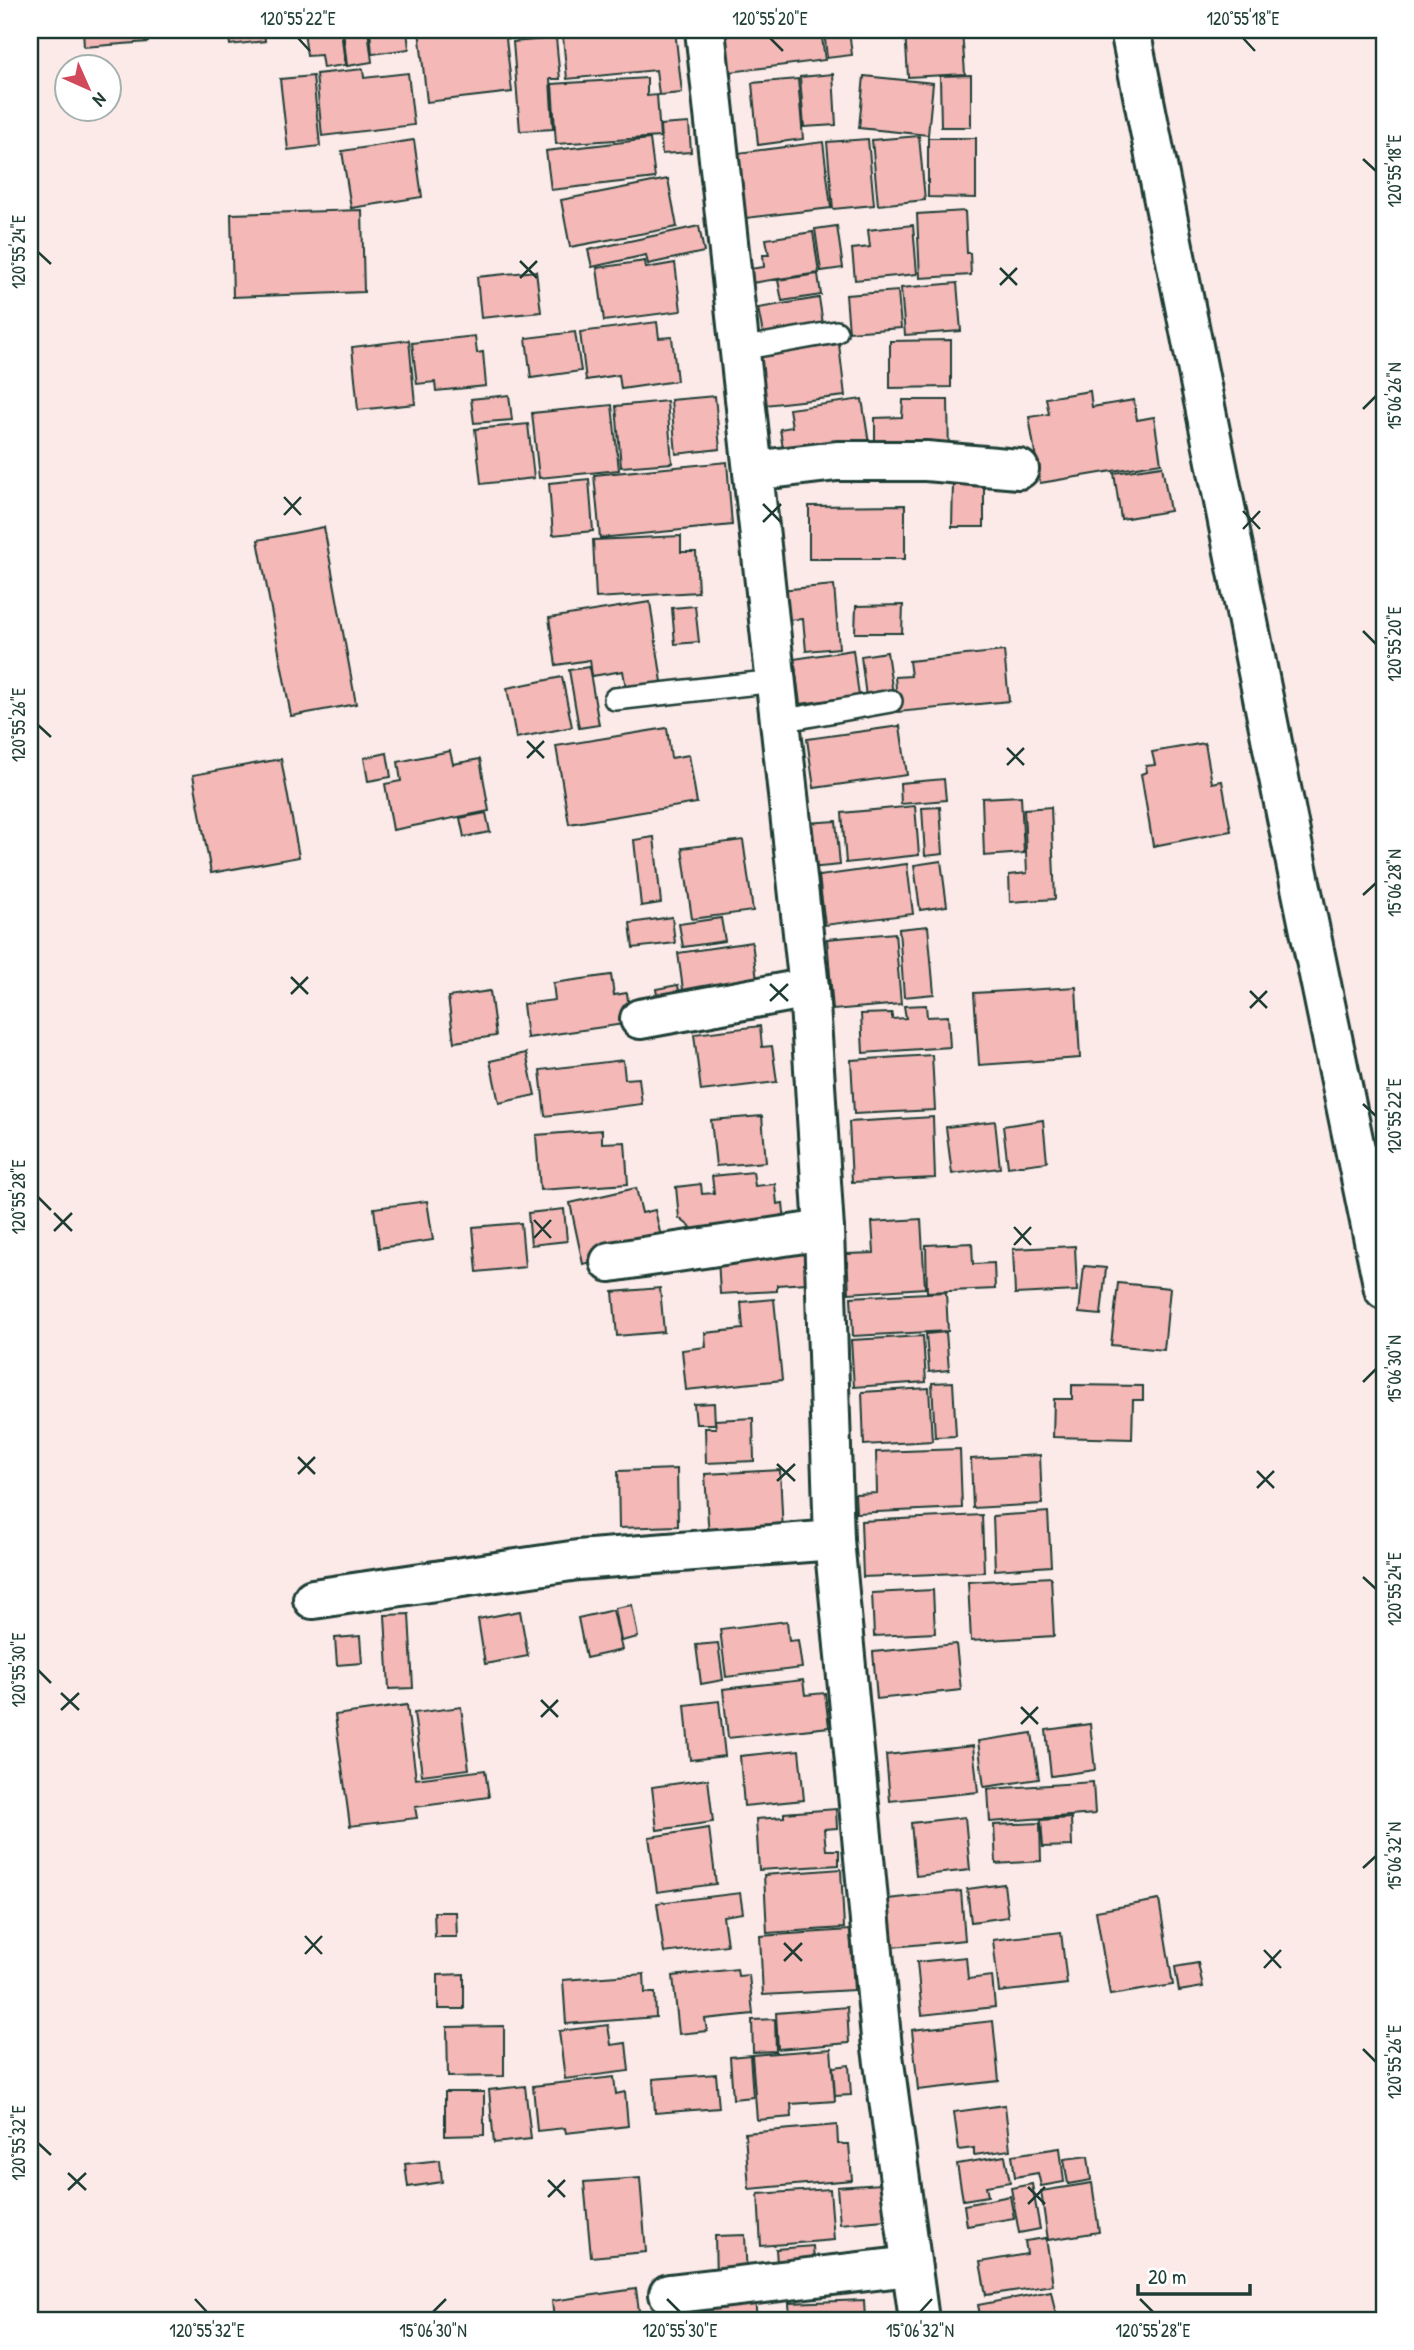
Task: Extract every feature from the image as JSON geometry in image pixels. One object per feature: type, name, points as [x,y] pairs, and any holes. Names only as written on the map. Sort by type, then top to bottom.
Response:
[{"type":"street","points":[[705,30],[809,988],[824,1230],[834,1540],[881,2048],[919,2320]]},
{"type":"street","points":[[1130,30],[1294,855],[1384,1289]]},
{"type":"street","points":[[753,471],[837,461],[926,461],[1019,469]]},
{"type":"street","points":[[640,1019],[809,988]]},
{"type":"street","points":[[610,1262],[824,1230]]},
{"type":"street","points":[[313,1599],[578,1560],[834,1540]]},
{"type":"street","points":[[669,2294],[911,2266]]},
{"type":"lane","points":[[740,349],[836,332]]},
{"type":"lane","points":[[615,699],[775,681]]},
{"type":"lane","points":[[780,721],[891,701]]},
{"type":"building","points":[[83,30],[147,30],[148,42],[84,47]]},
{"type":"building","points":[[228,30],[264,30],[265,41],[230,45]]},
{"type":"building","points":[[304,30],[341,30],[345,65],[323,68],[321,55],[307,56]]},
{"type":"building","points":[[343,30],[368,30],[372,62],[347,66]]},
{"type":"building","points":[[370,30],[407,30],[409,49],[372,54]]},
{"type":"building","points":[[419,30],[505,30],[512,92],[427,102]]},
{"type":"building","points":[[508,30],[558,30],[559,36],[509,39]]},
{"type":"building","points":[[632,30],[675,30],[682,93],[659,95],[656,70],[567,79],[563,37]]},
{"type":"building","points":[[725,30],[821,30],[825,60],[730,72]]},
{"type":"building","points":[[824,30],[849,30],[852,55],[827,58]]},
{"type":"building","points":[[905,30],[962,30],[965,74],[908,77]]},
{"type":"building","points":[[556,38],[560,79],[550,79],[553,129],[520,131],[513,42]]},
{"type":"building","points":[[363,69],[364,78],[408,73],[414,125],[322,136],[316,74]]},
{"type":"building","points":[[833,74],[836,125],[804,127],[800,77]]},
{"type":"building","points":[[971,75],[971,127],[941,127],[940,76]]},
{"type":"building","points":[[313,76],[320,146],[288,150],[280,79]]},
{"type":"building","points":[[864,76],[933,83],[928,135],[859,128]]},
{"type":"building","points":[[647,78],[647,96],[657,95],[660,137],[556,144],[552,84]]},
{"type":"building","points":[[798,79],[803,139],[758,145],[752,83]]},
{"type":"building","points":[[689,123],[691,152],[662,154],[660,125]]},
{"type":"building","points":[[919,136],[925,200],[878,205],[872,140]]},
{"type":"building","points":[[928,138],[976,138],[976,198],[928,197]]},
{"type":"building","points":[[650,139],[655,178],[551,190],[546,151]]},
{"type":"building","points":[[868,139],[874,205],[833,209],[827,142]]},
{"type":"building","points":[[414,140],[422,197],[351,208],[342,151]]},
{"type":"building","points":[[823,142],[831,208],[746,218],[738,153]]},
{"type":"building","points":[[668,179],[677,227],[570,247],[561,200]]},
{"type":"building","points":[[362,210],[364,292],[233,297],[231,214]]},
{"type":"building","points":[[965,211],[971,275],[920,278],[917,214]]},
{"type":"building","points":[[913,225],[917,274],[855,280],[852,249],[870,247],[868,230]]},
{"type":"building","points":[[699,226],[704,252],[648,264],[646,255],[592,267],[588,250]]},
{"type":"building","points":[[837,226],[843,268],[821,271],[815,229]]},
{"type":"building","points":[[813,232],[819,273],[751,283],[749,269],[764,267],[763,255],[769,255],[766,239]]},
{"type":"building","points":[[645,261],[646,268],[675,263],[681,311],[604,321],[597,268]]},
{"type":"building","points":[[536,271],[541,312],[481,318],[477,277]]},
{"type":"building","points":[[818,274],[821,295],[782,301],[778,280]]},
{"type":"building","points":[[957,283],[961,331],[905,335],[901,288]]},
{"type":"building","points":[[898,291],[901,328],[849,332],[846,295]]},
{"type":"building","points":[[819,298],[823,324],[763,334],[758,308]]},
{"type":"building","points":[[657,322],[659,338],[672,337],[677,381],[621,389],[619,375],[586,380],[580,332]]},
{"type":"building","points":[[575,332],[581,371],[531,378],[526,338]]},
{"type":"building","points":[[475,336],[477,353],[483,352],[486,386],[436,391],[435,382],[417,384],[412,343]]},
{"type":"building","points":[[409,340],[415,404],[358,410],[352,347]]},
{"type":"building","points":[[951,340],[951,387],[890,388],[890,341]]},
{"type":"building","points":[[839,344],[845,396],[765,405],[760,353]]},
{"type":"building","points":[[1090,391],[1092,407],[1134,400],[1137,420],[1154,417],[1161,463],[1040,483],[1029,417],[1049,414],[1046,398]]},
{"type":"building","points":[[509,395],[512,420],[474,423],[471,399]]},
{"type":"building","points":[[715,396],[720,449],[676,454],[671,400]]},
{"type":"building","points":[[862,399],[870,450],[785,462],[780,429],[792,427],[789,409]]},
{"type":"building","points":[[903,400],[948,400],[949,457],[875,458],[875,418],[902,417]]},
{"type":"building","points":[[667,401],[672,463],[621,467],[616,406]]},
{"type":"building","points":[[612,405],[619,470],[539,478],[532,413]]},
{"type":"building","points":[[528,424],[534,478],[481,484],[475,429]]},
{"type":"building","points":[[727,462],[732,525],[600,538],[594,475]]},
{"type":"building","points":[[1162,466],[1170,511],[1121,519],[1114,473]]},
{"type":"building","points":[[589,479],[593,531],[553,535],[549,483]]},
{"type":"building","points":[[953,483],[984,483],[984,527],[952,527]]},
{"type":"building","points":[[905,505],[905,559],[809,559],[809,506]]},
{"type":"building","points":[[324,527],[356,704],[291,716],[258,540]]},
{"type":"building","points":[[681,536],[681,552],[696,552],[698,592],[596,598],[593,540]]},
{"type":"building","points":[[834,585],[839,648],[806,651],[803,619],[782,620],[780,590]]},
{"type":"building","points":[[650,602],[662,682],[626,688],[623,671],[592,676],[590,660],[556,665],[549,618]]},
{"type":"building","points":[[903,605],[902,633],[855,633],[856,606]]},
{"type":"building","points":[[695,606],[699,642],[675,644],[672,608]]},
{"type":"building","points":[[853,650],[859,696],[800,704],[794,659]]},
{"type":"building","points":[[1004,651],[1009,701],[898,712],[895,677],[911,676],[909,661]]},
{"type":"building","points":[[887,652],[893,694],[866,697],[861,656]]},
{"type":"building","points":[[589,667],[599,725],[579,728],[569,670]]},
{"type":"building","points":[[562,677],[572,727],[516,738],[507,688]]},
{"type":"building","points":[[900,726],[907,775],[814,788],[807,739]]},
{"type":"building","points":[[667,728],[671,758],[689,755],[697,803],[569,824],[556,746]]},
{"type":"building","points":[[1205,743],[1212,783],[1222,781],[1231,831],[1153,846],[1141,774],[1147,772],[1146,766],[1155,765],[1152,752]]},
{"type":"building","points":[[450,751],[453,764],[480,759],[489,811],[393,830],[385,784],[401,781],[398,762]]},
{"type":"building","points":[[387,753],[391,777],[368,781],[364,758]]},
{"type":"building","points":[[281,759],[299,857],[211,873],[193,775]]},
{"type":"building","points":[[944,779],[946,800],[901,804],[900,783]]},
{"type":"building","points":[[1021,796],[1024,853],[984,856],[982,798]]},
{"type":"building","points":[[915,806],[919,855],[846,863],[842,813]]},
{"type":"building","points":[[940,807],[943,854],[925,856],[922,808]]},
{"type":"building","points":[[1051,807],[1055,899],[1010,902],[1009,875],[1027,873],[1024,809]]},
{"type":"building","points":[[486,813],[490,832],[464,837],[460,818]]},
{"type":"building","points":[[836,821],[840,865],[810,868],[806,823]]},
{"type":"building","points":[[654,837],[661,903],[641,906],[634,840]]},
{"type":"building","points":[[743,840],[753,911],[692,919],[682,848]]},
{"type":"building","points":[[941,861],[947,906],[920,910],[914,865]]},
{"type":"building","points":[[907,864],[913,914],[825,925],[819,876]]},
{"type":"building","points":[[672,917],[675,943],[633,948],[630,923]]},
{"type":"building","points":[[721,918],[725,941],[683,947],[679,924]]},
{"type":"building","points":[[928,926],[934,994],[904,997],[899,929]]},
{"type":"building","points":[[895,933],[901,1004],[833,1010],[827,939]]},
{"type":"building","points":[[752,942],[759,995],[685,1004],[678,953]]},
{"type":"building","points":[[611,975],[614,995],[627,993],[631,1023],[527,1038],[523,1004],[555,1000],[553,983]]},
{"type":"building","points":[[678,985],[681,1003],[659,1007],[656,989]]},
{"type":"building","points":[[1076,987],[1080,1058],[979,1065],[974,993]]},
{"type":"building","points":[[490,991],[496,1036],[454,1042],[448,997]]},
{"type":"building","points":[[926,1005],[927,1017],[948,1016],[950,1047],[863,1053],[861,1014],[892,1013],[892,1019],[906,1018],[904,1006]]},
{"type":"building","points":[[760,1026],[762,1047],[772,1046],[777,1082],[701,1091],[694,1034]]},
{"type":"building","points":[[526,1053],[535,1095],[499,1103],[490,1061]]},
{"type":"building","points":[[932,1055],[935,1110],[854,1114],[851,1060]]},
{"type":"building","points":[[623,1060],[625,1079],[639,1078],[642,1104],[545,1116],[540,1070]]},
{"type":"building","points":[[762,1116],[766,1162],[716,1166],[711,1120]]},
{"type":"building","points":[[933,1117],[935,1178],[852,1182],[849,1122]]},
{"type":"building","points":[[1043,1120],[1047,1162],[1008,1167],[1003,1126]]},
{"type":"building","points":[[995,1121],[1000,1168],[952,1174],[946,1127]]},
{"type":"building","points":[[602,1130],[602,1143],[625,1142],[628,1184],[540,1190],[536,1135]]},
{"type":"building","points":[[753,1172],[755,1186],[775,1184],[777,1204],[783,1203],[786,1232],[707,1240],[679,1218],[676,1187],[701,1184],[702,1194],[714,1193],[712,1176]]},
{"type":"building","points":[[636,1188],[642,1213],[655,1210],[663,1246],[583,1264],[570,1203]]},
{"type":"building","points":[[427,1201],[433,1240],[379,1248],[374,1208]]},
{"type":"building","points":[[564,1209],[567,1241],[531,1245],[528,1213]]},
{"type":"building","points":[[921,1219],[925,1288],[849,1293],[847,1254],[874,1253],[872,1222]]},
{"type":"building","points":[[521,1223],[525,1267],[477,1272],[473,1227]]},
{"type":"building","points":[[804,1243],[806,1283],[777,1285],[777,1291],[720,1294],[718,1257]]},
{"type":"building","points":[[972,1243],[973,1264],[994,1263],[995,1289],[927,1292],[926,1245]]},
{"type":"building","points":[[1075,1246],[1077,1291],[1015,1294],[1013,1249]]},
{"type":"building","points":[[1084,1266],[1106,1268],[1101,1315],[1079,1313]]},
{"type":"building","points":[[1118,1283],[1170,1288],[1164,1350],[1111,1345]]},
{"type":"building","points":[[660,1288],[664,1332],[617,1336],[613,1292]]},
{"type":"building","points":[[946,1292],[948,1331],[853,1336],[851,1297]]},
{"type":"building","points":[[774,1299],[782,1380],[686,1390],[682,1350],[706,1347],[705,1333],[743,1329],[741,1302]]},
{"type":"building","points":[[946,1332],[949,1370],[929,1372],[926,1334]]},
{"type":"building","points":[[923,1336],[926,1382],[854,1387],[851,1340]]},
{"type":"building","points":[[953,1382],[956,1436],[935,1437],[932,1383]]},
{"type":"building","points":[[1072,1385],[1143,1386],[1143,1400],[1133,1400],[1132,1439],[1053,1437],[1054,1399],[1072,1399]]},
{"type":"building","points":[[929,1388],[932,1441],[864,1445],[862,1392]]},
{"type":"building","points":[[714,1403],[715,1424],[696,1424],[694,1404]]},
{"type":"building","points":[[753,1418],[754,1461],[706,1463],[705,1428],[716,1428],[715,1420]]},
{"type":"building","points":[[960,1449],[962,1508],[856,1513],[855,1494],[877,1493],[876,1452]]},
{"type":"building","points":[[1040,1455],[1042,1504],[973,1508],[971,1459]]},
{"type":"building","points":[[677,1469],[678,1526],[619,1528],[618,1471]]},
{"type":"building","points":[[780,1470],[783,1533],[709,1538],[705,1474]]},
{"type":"building","points":[[1048,1512],[1051,1566],[995,1570],[993,1516]]},
{"type":"building","points":[[982,1515],[984,1572],[863,1577],[861,1521]]},
{"type":"building","points":[[1051,1577],[1054,1636],[971,1641],[968,1582]]},
{"type":"building","points":[[933,1590],[935,1633],[874,1636],[872,1593]]},
{"type":"building","points":[[632,1605],[638,1637],[621,1641],[615,1608]]},
{"type":"building","points":[[613,1610],[622,1650],[586,1658],[578,1618]]},
{"type":"building","points":[[520,1611],[528,1656],[485,1664],[478,1619]]},
{"type":"building","points":[[409,1614],[413,1688],[389,1689],[385,1615]]},
{"type":"building","points":[[787,1621],[789,1641],[798,1640],[802,1668],[726,1677],[720,1629]]},
{"type":"building","points":[[360,1636],[362,1663],[337,1665],[335,1638]]},
{"type":"building","points":[[718,1643],[723,1680],[701,1684],[696,1645]]},
{"type":"building","points":[[956,1644],[961,1690],[877,1699],[873,1652]]},
{"type":"building","points":[[803,1680],[805,1695],[825,1693],[829,1727],[728,1738],[723,1689]]},
{"type":"building","points":[[719,1701],[725,1756],[690,1760],[685,1705]]},
{"type":"building","points":[[407,1705],[416,1779],[485,1770],[489,1797],[415,1807],[417,1818],[350,1826],[335,1715]]},
{"type":"building","points":[[461,1707],[469,1769],[422,1775],[414,1713]]},
{"type":"building","points":[[1090,1724],[1095,1770],[1051,1776],[1046,1730]]},
{"type":"building","points":[[1032,1733],[1039,1779],[984,1787],[978,1741]]},
{"type":"building","points":[[973,1746],[978,1792],[890,1801],[886,1755]]},
{"type":"building","points":[[799,1750],[804,1800],[744,1806],[740,1756]]},
{"type":"building","points":[[708,1779],[713,1822],[657,1830],[652,1787]]},
{"type":"building","points":[[1093,1782],[1095,1814],[990,1822],[988,1789]]},
{"type":"building","points":[[836,1809],[837,1828],[824,1829],[826,1850],[839,1850],[839,1865],[759,1870],[756,1819],[784,1817],[784,1813]]},
{"type":"building","points":[[965,1817],[970,1870],[916,1876],[911,1823]]},
{"type":"building","points":[[1071,1818],[1072,1846],[1043,1847],[1041,1820]]},
{"type":"building","points":[[1040,1823],[1041,1861],[996,1864],[994,1825]]},
{"type":"building","points":[[709,1828],[716,1884],[657,1892],[649,1837]]},
{"type":"building","points":[[841,1869],[844,1928],[767,1933],[764,1875]]},
{"type":"building","points":[[1004,1884],[1008,1917],[971,1922],[967,1889]]},
{"type":"building","points":[[961,1891],[965,1940],[893,1947],[888,1899]]},
{"type":"building","points":[[740,1893],[743,1913],[723,1916],[727,1945],[664,1953],[657,1903]]},
{"type":"building","points":[[1159,1900],[1173,1985],[1110,1995],[1096,1911]]},
{"type":"building","points":[[434,1912],[456,1912],[457,1937],[435,1937]]},
{"type":"building","points":[[850,1930],[854,1990],[763,1995],[760,1936]]},
{"type":"building","points":[[1061,1932],[1067,1984],[999,1992],[993,1940]]},
{"type":"building","points":[[966,1957],[968,1979],[992,1976],[995,2007],[922,2015],[917,1962]]},
{"type":"building","points":[[1198,1963],[1203,1987],[1179,1991],[1175,1967]]},
{"type":"building","points":[[737,1969],[738,1976],[749,1975],[753,2014],[705,2019],[707,2031],[679,2034],[673,1976]]},
{"type":"building","points":[[464,1974],[464,2009],[438,2009],[438,1975]]},
{"type":"building","points":[[644,1974],[645,1993],[655,1993],[656,2017],[566,2024],[563,1980]]},
{"type":"building","points":[[847,2007],[849,2043],[778,2049],[776,2013]]},
{"type":"building","points":[[775,2019],[776,2051],[753,2052],[752,2020]]},
{"type":"building","points":[[993,2021],[999,2081],[918,2090],[912,2030]]},
{"type":"building","points":[[608,2025],[611,2045],[626,2043],[629,2071],[565,2079],[559,2031]]},
{"type":"building","points":[[504,2026],[504,2076],[448,2077],[447,2027]]},
{"type":"building","points":[[831,2049],[835,2101],[791,2104],[792,2117],[757,2120],[752,2055]]},
{"type":"building","points":[[750,2055],[753,2097],[733,2099],[730,2057]]},
{"type":"building","points":[[849,2065],[851,2095],[835,2096],[833,2067]]},
{"type":"building","points":[[716,2074],[719,2108],[655,2113],[653,2079]]},
{"type":"building","points":[[614,2077],[616,2094],[625,2092],[628,2126],[566,2133],[565,2128],[537,2131],[533,2086]]},
{"type":"building","points":[[525,2086],[531,2139],[494,2143],[489,2090]]},
{"type":"building","points":[[445,2092],[484,2092],[484,2135],[445,2136]]},
{"type":"building","points":[[1005,2105],[1010,2150],[974,2155],[974,2148],[959,2150],[954,2112]]},
{"type":"building","points":[[837,2125],[838,2144],[849,2144],[852,2180],[749,2189],[745,2133]]},
{"type":"building","points":[[1060,2148],[1064,2182],[1041,2186],[1038,2173],[1015,2177],[1012,2155]]},
{"type":"building","points":[[1005,2156],[1010,2182],[986,2186],[988,2196],[963,2200],[957,2164]]},
{"type":"building","points":[[1088,2156],[1091,2180],[1068,2184],[1064,2159]]},
{"type":"building","points":[[440,2160],[442,2182],[408,2187],[405,2164]]},
{"type":"building","points":[[640,2178],[646,2252],[591,2257],[584,2182]]},
{"type":"building","points":[[1092,2183],[1099,2232],[1048,2240],[1041,2191]]},
{"type":"building","points":[[881,2184],[884,2220],[840,2224],[837,2187]]},
{"type":"building","points":[[1032,2184],[1040,2229],[1019,2233],[1011,2188]]},
{"type":"building","points":[[830,2189],[834,2240],[761,2246],[758,2194]]},
{"type":"building","points":[[1010,2196],[1014,2218],[967,2226],[964,2205]]},
{"type":"building","points":[[745,2235],[747,2278],[716,2279],[715,2236]]},
{"type":"building","points":[[1046,2238],[1053,2285],[986,2295],[980,2262],[1027,2254],[1025,2241]]},
{"type":"building","points":[[813,2246],[815,2275],[778,2278],[776,2249]]},
{"type":"building","points":[[636,2289],[640,2318],[654,2316],[654,2320],[554,2320],[552,2301]]},
{"type":"building","points":[[1051,2291],[1057,2320],[981,2320],[978,2305]]},
{"type":"building","points":[[755,2299],[757,2320],[668,2320],[667,2309]]},
{"type":"building","points":[[864,2300],[865,2320],[790,2320],[789,2303]]}]
